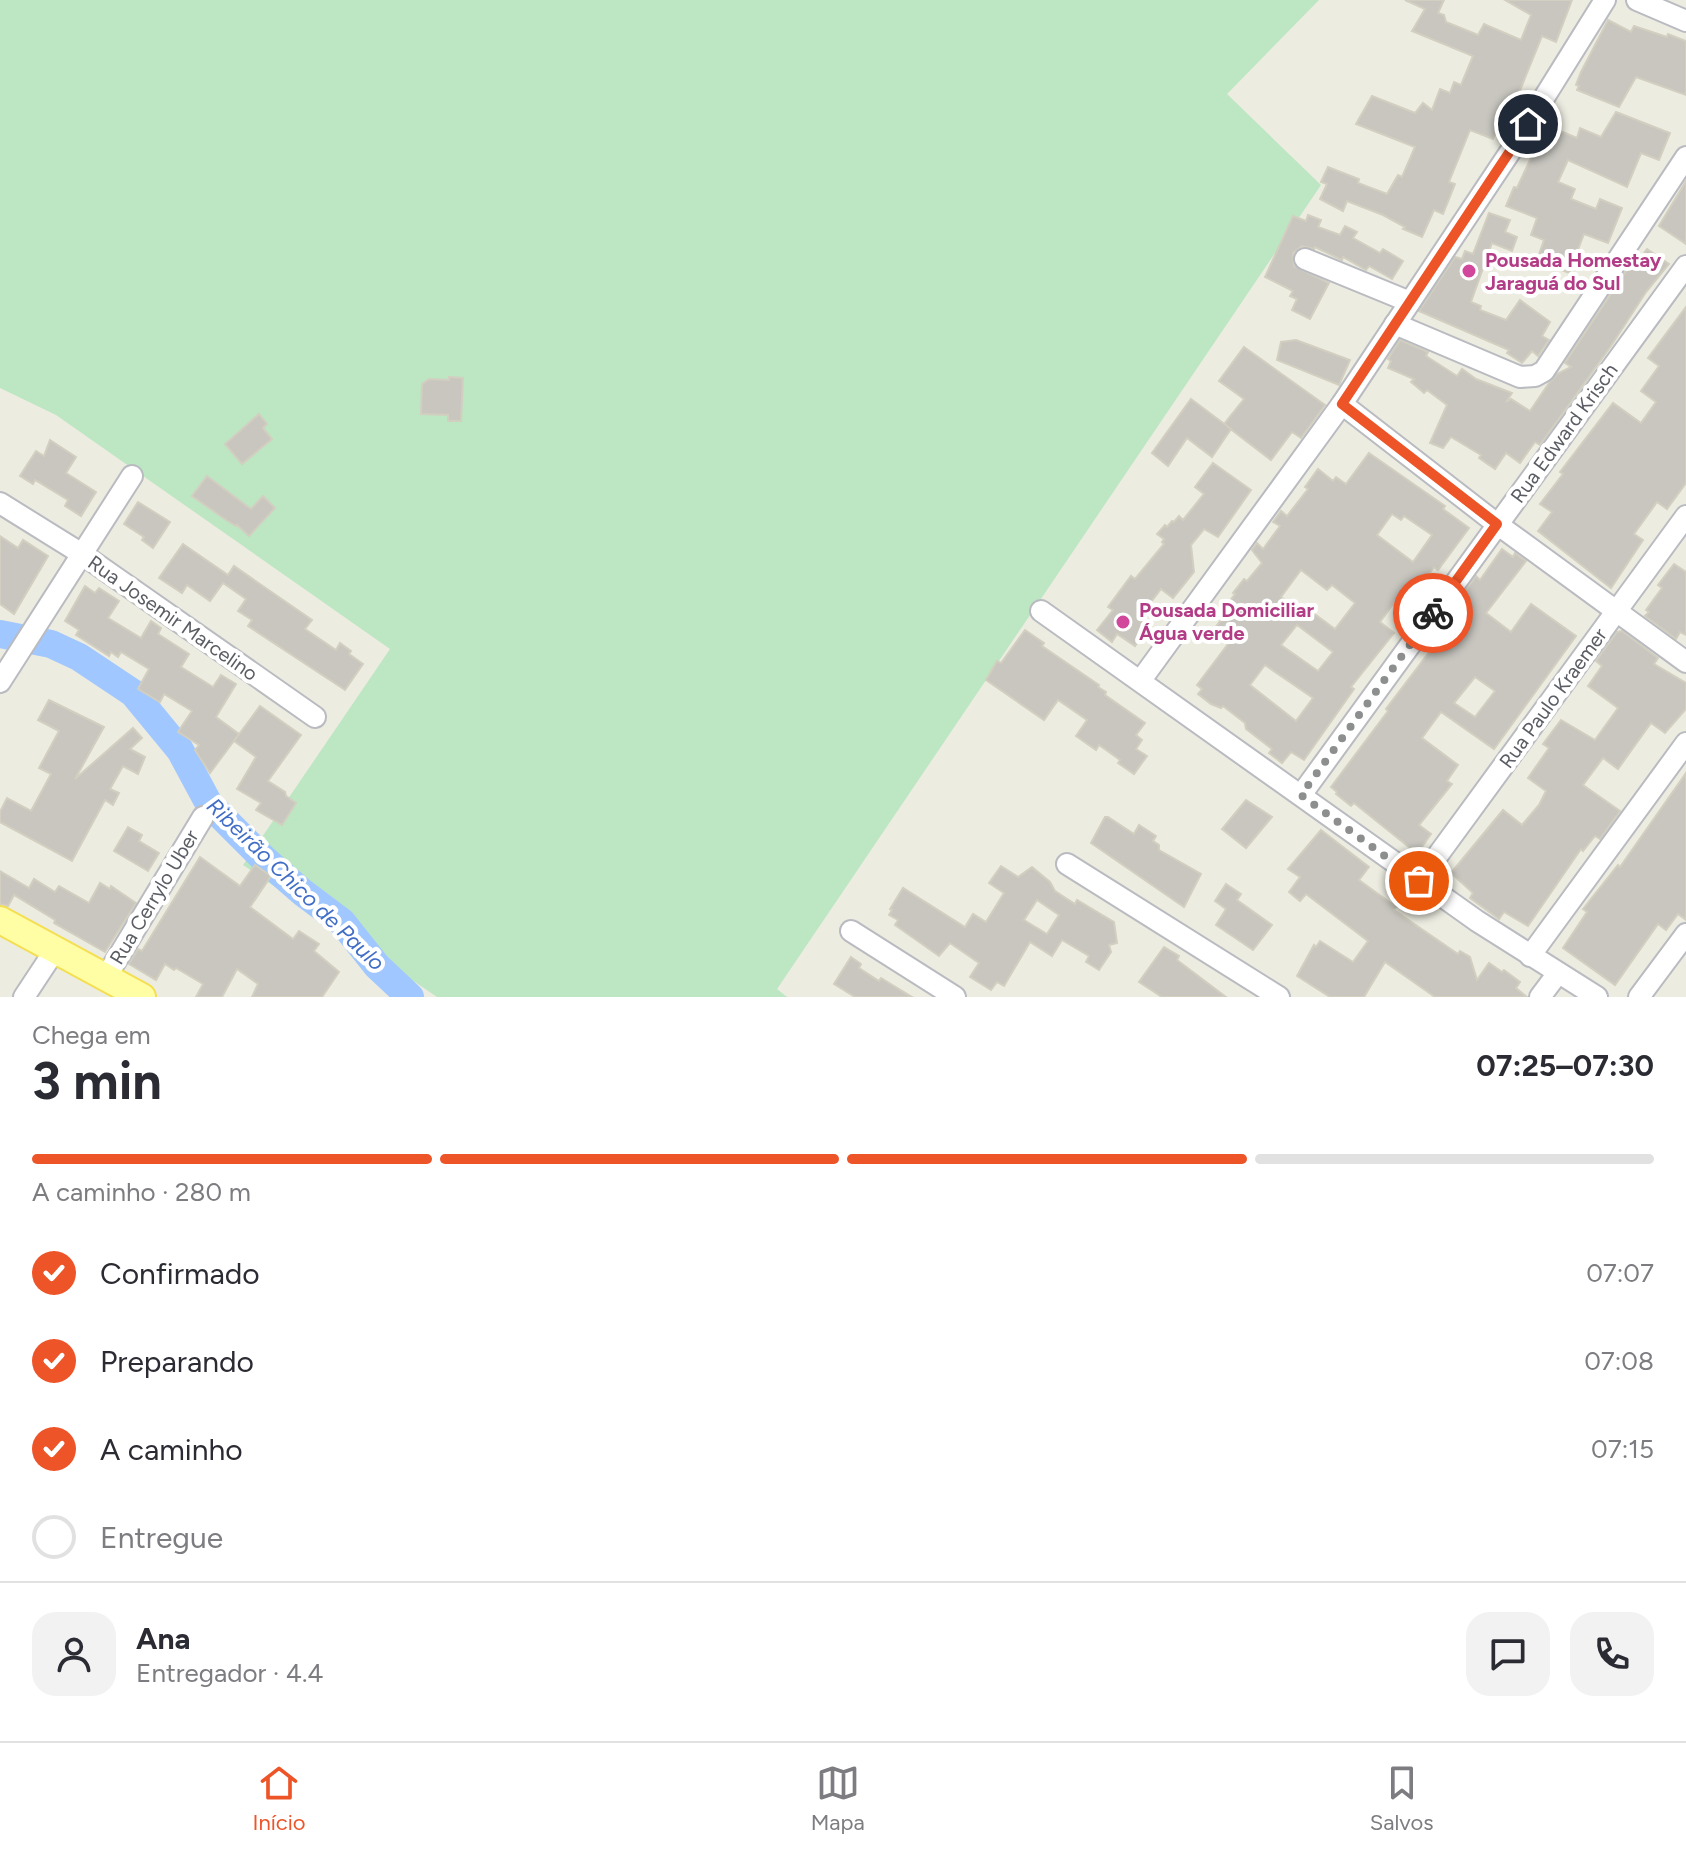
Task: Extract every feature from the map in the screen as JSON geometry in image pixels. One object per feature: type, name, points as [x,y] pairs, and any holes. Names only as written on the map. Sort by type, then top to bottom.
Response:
[{"type":"main road","points":[[0,920],[142,997]]},
{"type":"street","points":[[1141,680],[1342,404],[1512,149],[1605,0]]},
{"type":"street","points":[[1637,0],[1686,21]]},
{"type":"street","points":[[1395,324],[1520,377],[1535,376],[1544,371],[1686,157]]},
{"type":"street","points":[[1305,259],[1410,302]]},
{"type":"street","name":"Rua Edward Krisch","points":[[1301,795],[1686,266]]},
{"type":"street","points":[[1342,404],[1497,524],[1686,662]]},
{"type":"street","points":[[0,682],[132,476]]},
{"type":"street","name":"Rua Josemir Marcelino","points":[[0,503],[82,554],[315,717]]},
{"type":"street","name":"Rua Paulo Kraemer","points":[[1419,881],[1686,516]]},
{"type":"street","points":[[1041,611],[1419,881],[1597,997]]},
{"type":"street","points":[[1530,956],[1686,743]]},
{"type":"street","name":"Rua Cerrylo Uber","points":[[106,977],[203,817]]},
{"type":"street","points":[[1067,864],[1279,997]]},
{"type":"street","points":[[851,931],[955,997]]},
{"type":"street","points":[[1639,997],[1686,934]]},
{"type":"street","points":[[24,997],[55,950]]},
{"type":"street","points":[[1540,997],[1558,973]]},
{"type":"green space","points":[[0,0],[1319,0],[1227,94],[1321,185],[777,989],[787,997],[437,997],[243,865],[390,649],[56,415],[0,388]]},
{"type":"building","points":[[1405,0],[1444,0],[1438,13],[1444,15],[1446,22],[1478,35],[1484,24],[1521,40],[1531,15],[1505,0],[1572,0],[1556,42],[1542,36],[1510,115],[1504,112],[1493,139],[1470,130],[1449,182],[1455,184],[1443,214],[1434,210],[1422,237],[1383,215],[1347,201],[1343,211],[1320,199],[1327,184],[1321,182],[1328,167],[1387,194],[1398,175],[1402,177],[1415,147],[1356,124],[1372,96],[1415,113],[1423,103],[1432,110],[1440,89],[1450,93],[1454,82],[1461,85],[1473,56],[1412,31],[1425,9]]},
{"type":"building","points":[[1608,20],[1631,32],[1634,26],[1686,41],[1686,95],[1636,77],[1619,107],[1577,90],[1581,72]]},
{"type":"building","points":[[1616,112],[1670,133],[1659,160],[1641,153],[1627,187],[1568,160],[1558,182],[1575,189],[1571,199],[1596,209],[1600,199],[1622,208],[1608,243],[1584,234],[1569,273],[1537,260],[1544,240],[1531,235],[1537,218],[1506,206],[1546,125],[1577,138],[1580,128],[1601,137]]},
{"type":"building","points":[[1686,181],[1686,244],[1659,226]]},
{"type":"building","points":[[1489,213],[1510,220],[1505,232],[1517,237],[1512,251],[1492,243],[1471,302],[1481,306],[1480,310],[1506,320],[1520,300],[1550,322],[1542,336],[1549,340],[1538,356],[1532,351],[1522,363],[1507,353],[1509,350],[1419,311],[1455,257],[1462,259],[1465,251],[1473,254]]},
{"type":"building","points":[[1308,215],[1321,220],[1318,227],[1340,235],[1345,226],[1357,232],[1353,238],[1380,253],[1383,249],[1403,261],[1392,279],[1369,266],[1366,270],[1343,257],[1342,260],[1315,247],[1302,246],[1293,253],[1294,266],[1329,283],[1310,319],[1292,310],[1297,299],[1290,296],[1293,291],[1265,277],[1293,216],[1306,221]]},
{"type":"building","points":[[1647,249],[1669,264],[1646,292],[1540,445],[1535,442],[1520,463],[1506,453],[1495,469],[1479,458],[1481,455],[1451,437],[1443,448],[1430,443],[1447,405],[1427,390],[1424,393],[1411,382],[1414,379],[1388,368],[1391,361],[1388,359],[1400,340],[1428,352],[1426,356],[1457,376],[1462,369],[1476,379],[1512,393],[1506,402],[1511,399],[1530,411],[1557,374],[1571,367],[1565,363],[1628,268]]},
{"type":"building","points":[[1686,307],[1686,483],[1667,509],[1657,502],[1634,534],[1643,540],[1611,588],[1538,531],[1552,512],[1540,504],[1563,474],[1560,472],[1613,403],[1641,423],[1656,402],[1641,391],[1659,366],[1648,358]]},
{"type":"building","points":[[1296,340],[1350,360],[1339,385],[1277,360],[1281,342]]},
{"type":"building","points":[[1244,347],[1325,405],[1301,438],[1292,432],[1271,460],[1224,424],[1244,399],[1219,381]]},
{"type":"building","points":[[449,377],[463,378],[461,421],[448,421],[448,415],[421,414],[422,384],[429,379],[449,380]]},
{"type":"building","points":[[1191,399],[1231,429],[1212,457],[1187,438],[1168,466],[1152,453]]},
{"type":"building","points":[[259,414],[267,424],[263,428],[272,439],[242,464],[225,444]]},
{"type":"building","points":[[50,440],[76,457],[66,473],[96,492],[81,516],[65,506],[68,500],[35,480],[33,484],[20,476],[36,451],[44,456]]},
{"type":"building","points":[[1369,453],[1445,506],[1443,509],[1469,528],[1438,570],[1434,567],[1410,600],[1401,593],[1380,622],[1394,633],[1351,687],[1354,689],[1304,760],[1291,752],[1282,763],[1269,753],[1272,749],[1246,729],[1245,723],[1223,706],[1211,704],[1198,694],[1202,689],[1197,685],[1231,640],[1215,628],[1233,593],[1262,563],[1252,550],[1257,543],[1263,549],[1280,526],[1273,522],[1281,511],[1287,516],[1308,489],[1305,487],[1318,469],[1333,481],[1336,477],[1346,484]],"holes":[[[1392,514],[1401,520],[1404,516],[1432,535],[1413,562],[1377,535]],[[1301,570],[1327,590],[1332,585],[1355,603],[1335,629],[1312,612],[1307,618],[1281,597]],[[1297,625],[1333,652],[1318,671],[1281,645]],[[1265,665],[1313,698],[1296,721],[1250,685]]]},
{"type":"building","points":[[1213,463],[1251,490],[1218,537],[1204,529],[1191,545],[1194,572],[1173,598],[1161,589],[1138,619],[1151,628],[1143,639],[1141,637],[1135,646],[1117,634],[1112,642],[1097,630],[1113,610],[1108,607],[1131,576],[1135,579],[1164,544],[1164,539],[1157,534],[1179,516],[1183,520],[1204,494],[1195,487]]},
{"type":"building","points":[[207,476],[251,509],[263,496],[275,508],[249,536],[192,496]]},
{"type":"building","points":[[138,502],[170,522],[153,548],[142,540],[144,537],[124,524]]},
{"type":"building","points":[[0,536],[18,548],[23,540],[48,556],[14,614],[0,604]]},
{"type":"building","points":[[183,544],[228,575],[234,566],[312,620],[305,629],[336,650],[340,643],[351,651],[349,654],[363,664],[345,690],[248,626],[252,620],[238,611],[246,599],[223,583],[210,601],[187,585],[182,593],[159,578]]},
{"type":"building","points":[[1502,549],[1513,557],[1515,553],[1526,561],[1486,613],[1511,632],[1531,604],[1576,636],[1494,749],[1441,712],[1422,738],[1458,765],[1447,781],[1452,784],[1419,825],[1431,834],[1415,852],[1354,803],[1351,806],[1331,787],[1468,601],[1461,597],[1476,576],[1480,580]],"holes":[[[1475,677],[1495,691],[1475,717],[1454,703]]]},
{"type":"building","points":[[1674,564],[1686,572],[1686,635],[1680,632],[1676,639],[1645,616],[1662,588],[1658,585]]},
{"type":"building","points":[[85,586],[95,593],[99,588],[119,601],[108,618],[141,638],[151,621],[161,628],[158,634],[189,654],[181,667],[213,687],[221,675],[236,684],[216,717],[239,734],[210,773],[195,750],[199,745],[178,732],[192,711],[164,694],[160,702],[138,689],[149,669],[121,652],[118,657],[111,652],[109,656],[76,635],[79,630],[65,621]]},
{"type":"building","points":[[1025,630],[1145,723],[1136,735],[1142,740],[1136,749],[1147,756],[1134,774],[1099,745],[1096,750],[1076,736],[1087,720],[1058,700],[1044,720],[986,680],[997,661],[1001,663]]},
{"type":"building","points":[[1622,631],[1658,658],[1654,664],[1686,683],[1686,709],[1665,733],[1651,723],[1618,769],[1603,758],[1583,785],[1620,811],[1600,839],[1595,836],[1583,851],[1581,849],[1528,926],[1504,912],[1499,919],[1470,898],[1473,893],[1451,873],[1503,810],[1522,825],[1539,805],[1546,791],[1528,778],[1549,748],[1543,744],[1561,720],[1595,740],[1618,708],[1588,686],[1602,666],[1596,661],[1617,632]]},
{"type":"building","points":[[49,700],[104,727],[75,779],[133,728],[142,738],[130,749],[145,757],[138,774],[123,766],[110,789],[119,793],[113,805],[105,800],[72,861],[0,822],[0,812],[7,798],[31,811],[51,774],[39,768],[59,731],[38,720]]},
{"type":"building","points":[[260,706],[301,735],[268,781],[296,803],[282,825],[256,810],[261,803],[237,789],[256,757],[234,741]]},
{"type":"building","points":[[1686,773],[1686,920],[1678,914],[1666,930],[1658,924],[1615,985],[1563,948],[1587,912],[1583,909],[1618,865],[1620,867]]},
{"type":"building","points":[[1246,800],[1272,817],[1246,848],[1222,829]]},
{"type":"building","points":[[1105,817],[1134,834],[1139,825],[1156,836],[1153,841],[1159,845],[1159,850],[1201,874],[1184,907],[1091,843]]},
{"type":"building","points":[[128,827],[142,835],[139,841],[159,853],[148,871],[114,851]]},
{"type":"building","points":[[1321,830],[1369,867],[1359,880],[1396,907],[1394,910],[1458,954],[1460,951],[1470,957],[1477,980],[1489,963],[1520,982],[1516,988],[1527,997],[1435,997],[1385,962],[1364,997],[1330,997],[1297,976],[1314,945],[1316,947],[1320,941],[1353,962],[1368,941],[1306,894],[1300,901],[1289,892],[1300,877],[1288,869]]},
{"type":"building","points":[[200,857],[240,886],[255,865],[271,876],[250,907],[293,939],[299,931],[319,944],[314,951],[339,972],[322,997],[252,997],[258,984],[237,969],[222,997],[196,997],[203,984],[176,968],[174,970],[165,964],[156,980],[129,964],[138,949],[142,951]]},
{"type":"building","points":[[1001,866],[1018,877],[1032,867],[1050,882],[1055,891],[1114,922],[1117,943],[1109,945],[1111,952],[1099,970],[1086,962],[1089,956],[1062,940],[1052,956],[1030,942],[1004,986],[997,982],[991,990],[970,977],[979,963],[950,943],[939,956],[895,925],[898,920],[889,915],[903,888],[965,927],[973,914],[986,922],[1004,893],[989,883]],"holes":[[[1037,900],[1059,915],[1047,934],[1024,920]]]},
{"type":"building","points":[[0,871],[29,888],[34,879],[55,892],[59,886],[89,903],[100,883],[110,889],[111,886],[136,903],[105,952],[54,923],[55,920],[14,895],[8,906],[0,904]]},
{"type":"building","points":[[1226,884],[1241,894],[1237,900],[1272,925],[1253,950],[1216,925],[1226,909],[1215,901]]},
{"type":"building","points":[[1164,947],[1179,956],[1177,960],[1226,997],[1162,997],[1139,982]]},
{"type":"building","points":[[851,957],[861,964],[859,968],[912,997],[855,997],[834,984]]},
{"type":"waterway","name":"Ribeirão Chico de Paulo","points":[[0,634],[51,644],[79,657],[133,693],[180,750],[209,804],[263,858],[342,922],[377,966],[410,997]]},
{"type":"way so far","points":[[1419,881],[1301,795],[1433,613]]},
{"type":"place","name":"Pousada Homestay Jaraguá do Sul","points":[[1469,271]]},
{"type":"place","name":"Pousada Domiciliar Água verde","points":[[1123,622]]},
{"type":"route","points":[[1433,613],[1497,524],[1342,404],[1528,124]]}]
